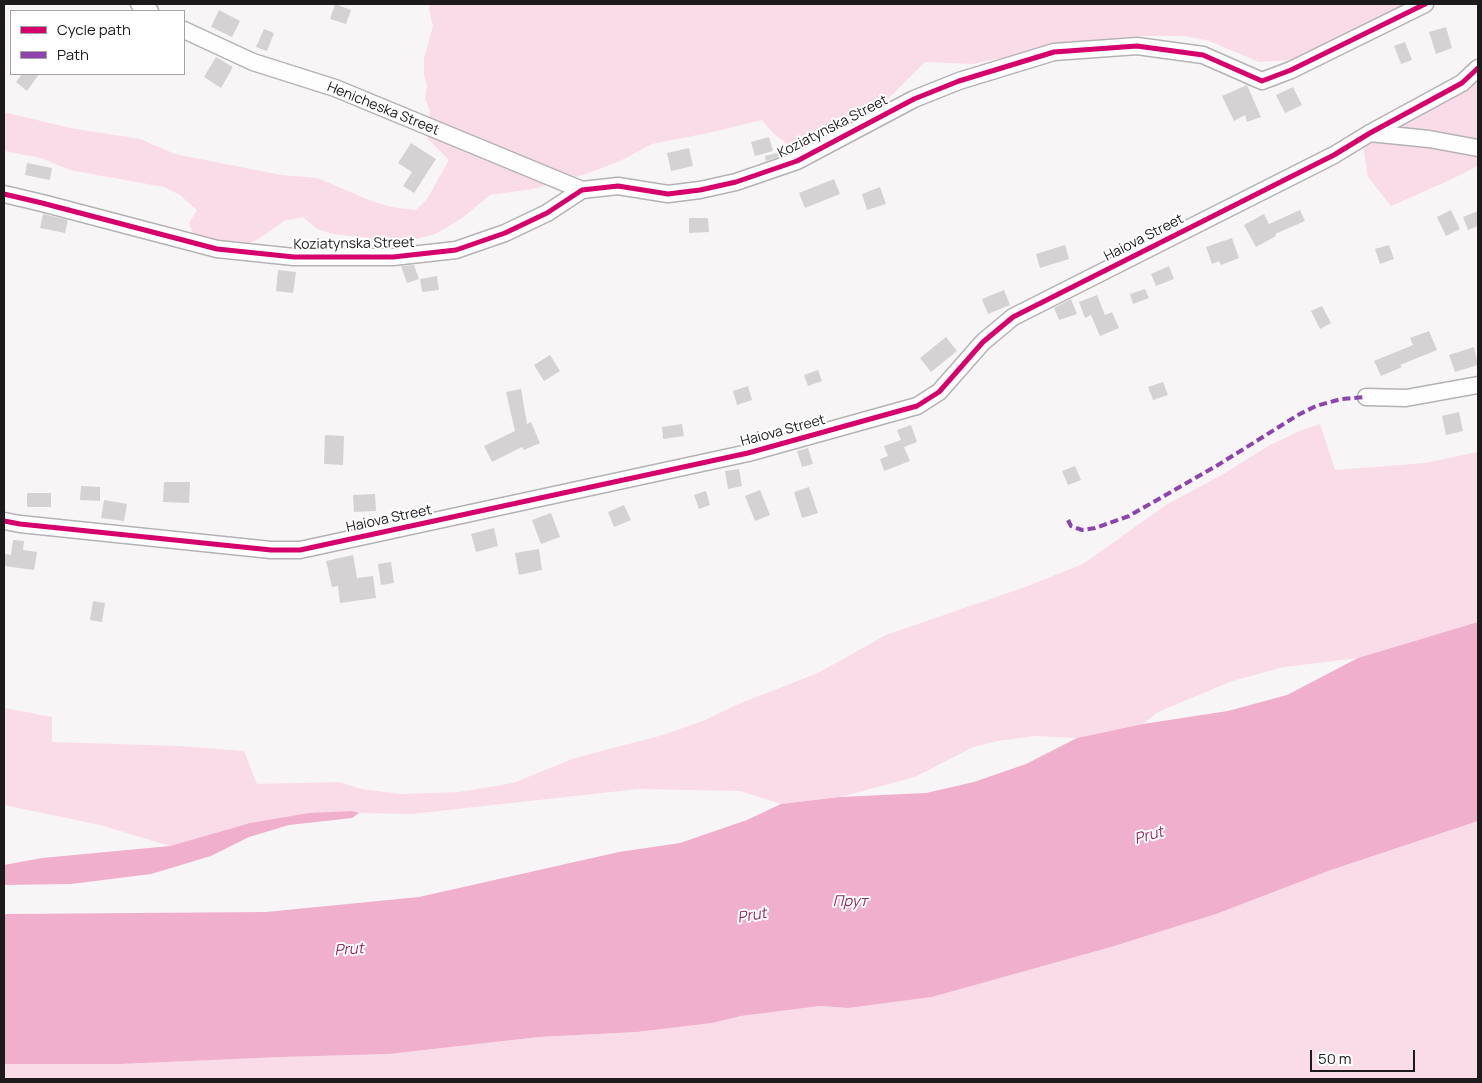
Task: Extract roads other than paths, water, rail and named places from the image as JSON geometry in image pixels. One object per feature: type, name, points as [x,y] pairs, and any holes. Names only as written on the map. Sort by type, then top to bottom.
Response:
[{"type":"street","name":"Koziatynska Street","points":[[4,194],[218,249],[294,257],[393,257],[456,250],[505,233],[547,213],[582,190],[618,186],[668,194],[700,190],[736,182],[797,161],[914,99],[959,81],[1054,52],[1137,46],[1203,55],[1262,81],[1291,70],[1424,4]]},
{"type":"street","name":"Henicheska Street","points":[[185,30],[253,62],[335,88],[582,190]]},
{"type":"street","name":"Haiova Street","points":[[4,521],[270,550],[300,550],[748,453],[918,406],[939,392],[983,342],[1013,317],[1334,155],[1370,133],[1462,83],[1478,68]]},
{"type":"street","points":[[1370,133],[1478,148]]},
{"type":"street","points":[[1366,397],[1406,398],[1478,385]]},
{"type":"water","name":"Прут","points":[[1478,622],[1478,821],[1331,870],[1216,914],[1111,947],[932,997],[848,1008],[820,1006],[741,1016],[712,1023],[637,1032],[539,1037],[389,1054],[120,1064],[4,1064],[4,914],[266,912],[419,897],[619,852],[680,843],[747,820],[781,804],[840,797],[926,793],[974,782],[1026,764],[1077,738],[1143,724],[1228,711],[1287,695],[1358,658]]},
{"type":"water","points":[[352,811],[359,813],[352,818],[289,825],[249,837],[211,856],[151,874],[71,884],[4,885],[4,865],[42,858],[170,846],[250,823],[309,813]]},
{"type":"water label","name":"Prut","points":[[1149,836]]},
{"type":"water label","name":"Prut","points":[[752,916]]},
{"type":"water label","name":"Prut","points":[[349,950]]}]
